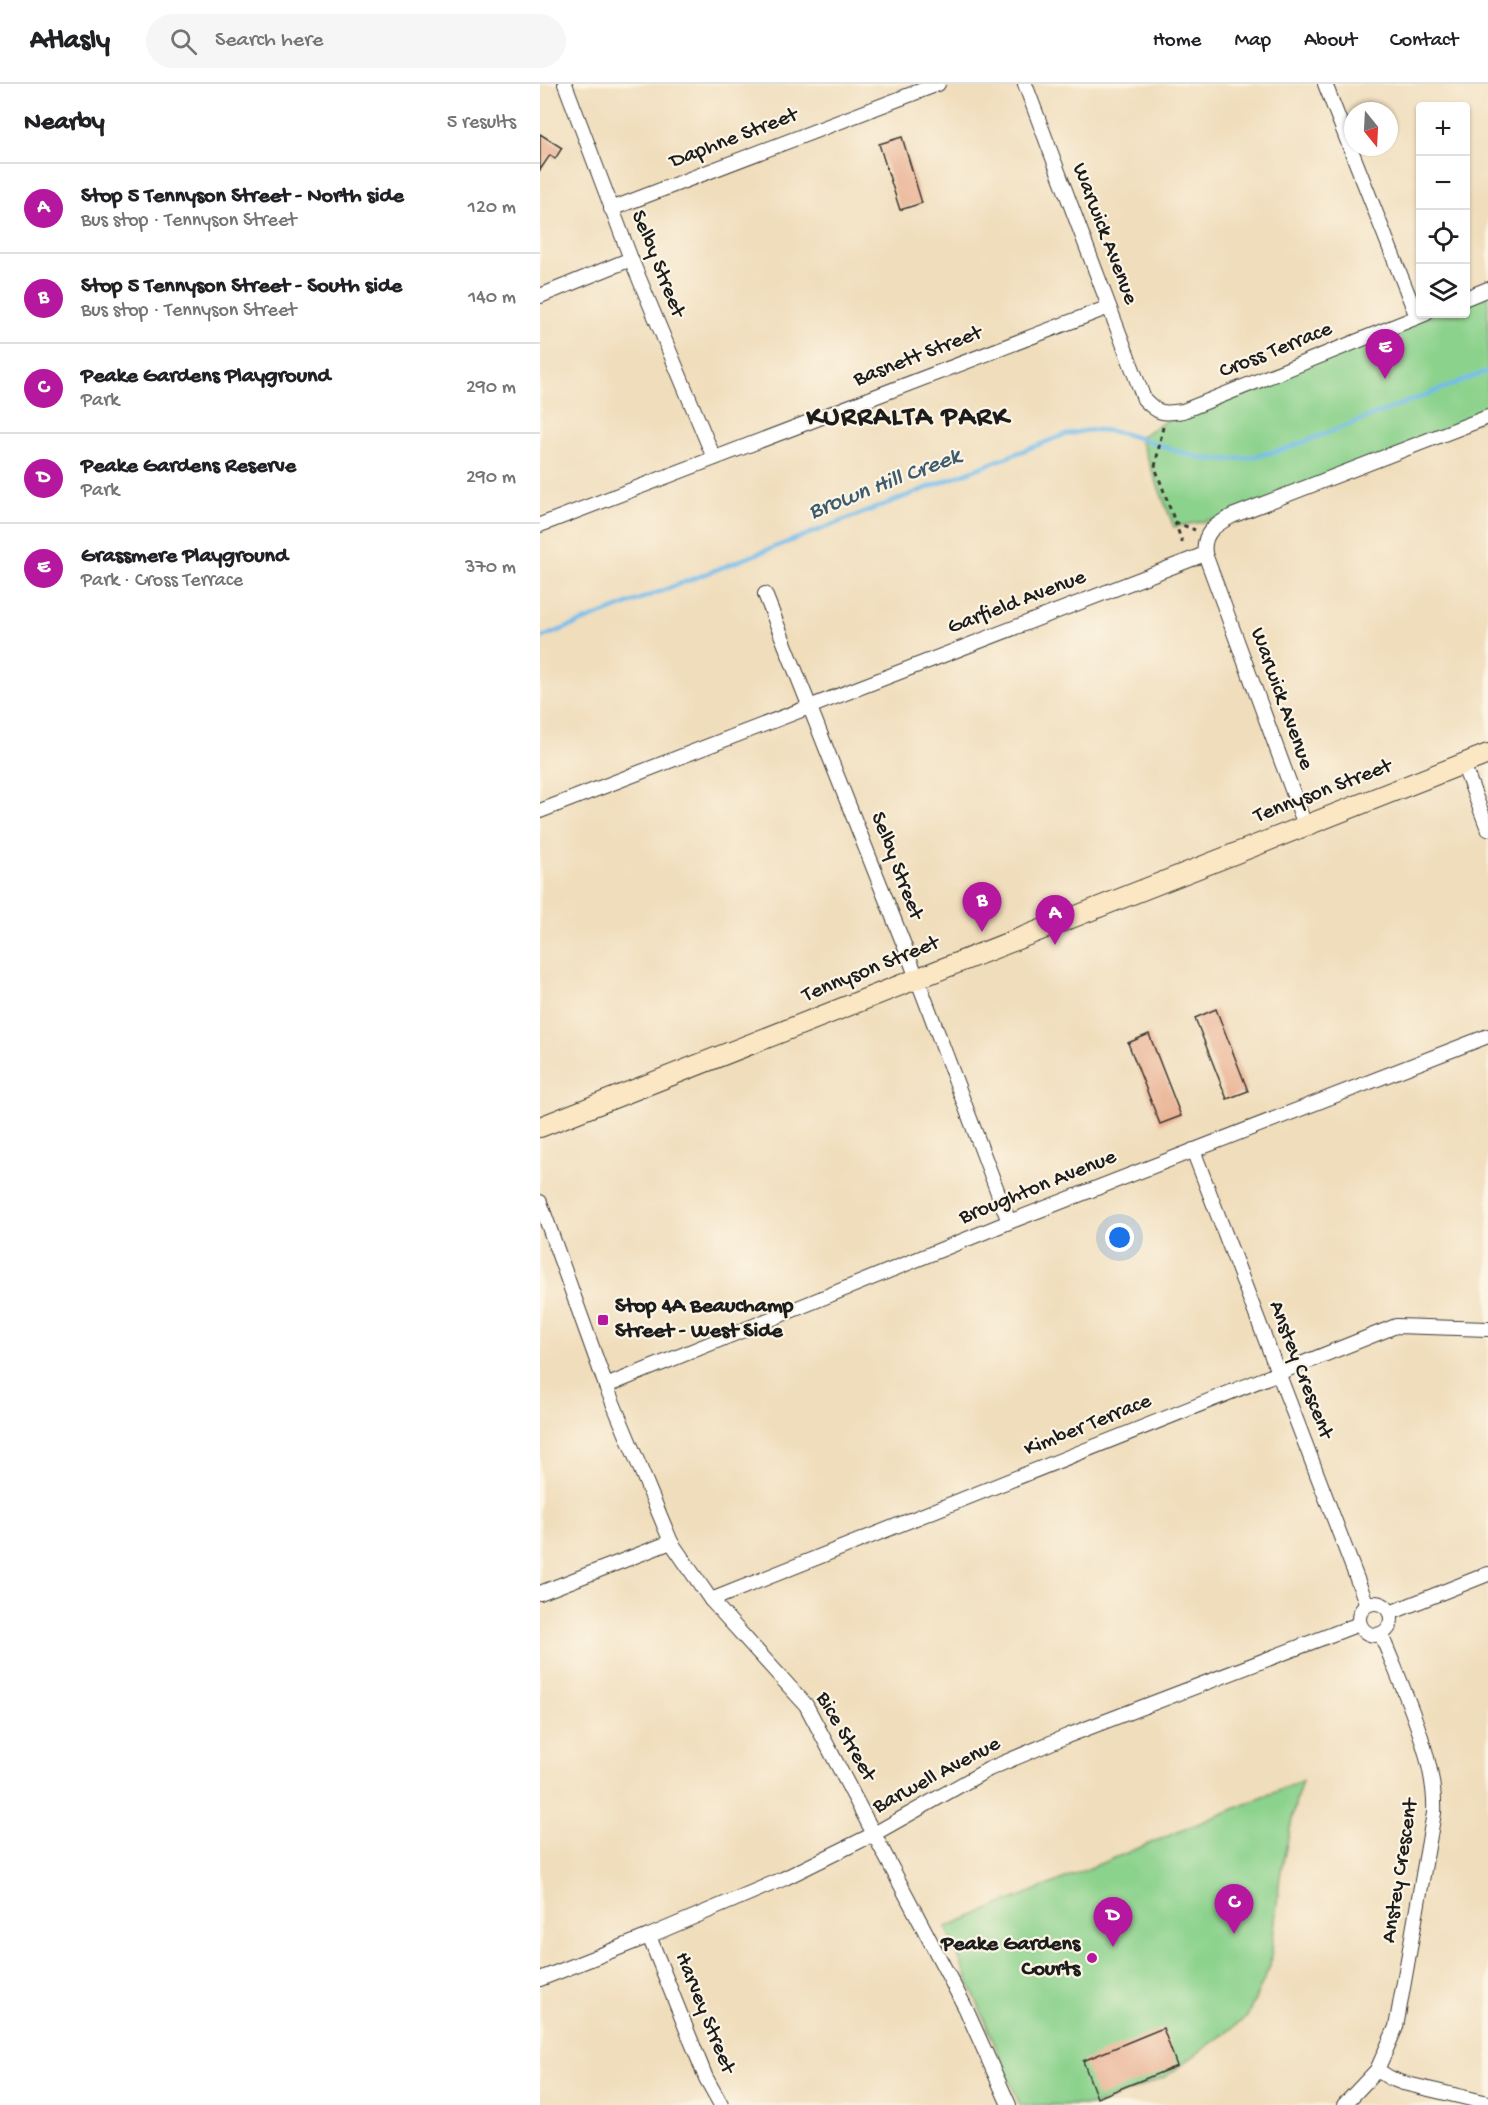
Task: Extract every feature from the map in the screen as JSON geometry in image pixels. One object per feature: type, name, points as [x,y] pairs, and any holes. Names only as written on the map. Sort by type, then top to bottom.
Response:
[{"type":"street","name":"Selby Street","points":[[565,84],[631,259],[714,458]]},
{"type":"street","name":"Daphne Street","points":[[612,209],[938,84]]},
{"type":"street","name":"Warwick Avenue","points":[[1025,84],[1144,399]]},
{"type":"street","points":[[1325,84],[1416,303]]},
{"type":"street","points":[[540,296],[631,259]]},
{"type":"street","points":[[1470,296],[1488,289]]},
{"type":"street","name":"Basnett Street","points":[[540,525],[1109,307]]},
{"type":"street","name":"Cross Terrace","points":[[1144,399],[1153,409],[1166,413],[1183,411],[1416,317]]},
{"type":"street","points":[[1205,554],[1206,535],[1215,525],[1488,417]]},
{"type":"street","name":"Warwick Avenue","points":[[1205,554],[1305,825]]},
{"type":"street","name":"Garfield Avenue","points":[[540,811],[1205,554]]},
{"type":"street","name":"Selby Street","points":[[765,594],[917,977],[1009,1222]]},
{"type":"street","name":"Tennyson Street","points":[[540,1127],[1488,754]]},
{"type":"street","points":[[1463,764],[1488,829]]},
{"type":"street","name":"Broughton Avenue","points":[[606,1386],[1009,1222],[1488,1036]]},
{"type":"street","name":"Anstey Crescent","points":[[1193,1150],[1367,1605]]},
{"type":"street","name":"Bice Street","points":[[540,1202],[606,1386],[671,1542],[711,1599],[806,1705],[965,2007],[1009,2105]]},
{"type":"street","name":"Kimber Terrace","points":[[711,1599],[1396,1326],[1488,1329]]},
{"type":"street","points":[[540,1593],[671,1542]]},
{"type":"street","points":[[1390,1613],[1488,1574]]},
{"type":"street","points":[[1383,1604],[1390,1613],[1389,1628],[1381,1634],[1366,1633],[1359,1624],[1359,1613],[1367,1605],[1383,1604]]},
{"type":"street","name":"Barwell Avenue","points":[[540,1979],[783,1879],[874,1834],[989,1769],[1067,1736],[1359,1624]]},
{"type":"street","name":"Anstey Crescent","points":[[1344,2105],[1377,2070],[1396,2027],[1432,1832],[1435,1796],[1422,1742],[1381,1634]]},
{"type":"street","name":"Harvey Street","points":[[649,1936],[706,2078],[721,2105]]},
{"type":"street","points":[[1377,2070],[1404,2083],[1488,2103]]},
{"type":"path","points":[[1161,436],[1155,467],[1189,560]]},
{"type":"path","points":[[1175,522],[1197,531]]},
{"type":"green space","points":[[1488,290],[1488,417],[1232,516],[1174,527],[1139,437],[1183,411],[1419,318],[1470,318],[1470,297]]},
{"type":"green space","points":[[1302,1781],[1280,1876],[1270,1966],[1247,2017],[1165,2077],[1096,2105],[1020,2105],[946,1927]]},
{"type":"building","points":[[540,134],[562,148],[555,159],[550,155],[540,170]]},
{"type":"building","points":[[902,137],[922,203],[900,210],[879,144]]},
{"type":"building","points":[[1216,1009],[1248,1091],[1227,1099],[1195,1018]]},
{"type":"building","points":[[1149,1034],[1181,1116],[1160,1124],[1128,1043]]},
{"type":"building","points":[[1163,2028],[1177,2066],[1097,2098],[1083,2061]]},
{"type":"waterway","name":"Brown Hill Creek","points":[[540,638],[1064,435],[1091,430],[1108,431],[1122,433],[1202,458],[1224,460],[1245,458],[1288,448],[1488,371]]},
{"type":"place","name":"Grassmere Playground","points":[[1385,379]]},
{"type":"place","name":"Stop 5 Tennyson Street - South side","points":[[982,932]]},
{"type":"place","name":"Stop 5 Tennyson Street - North side","points":[[1055,945]]},
{"type":"place","name":"Stop 4A Beauchamp Street - West Side","points":[[603,1320]]},
{"type":"place","name":"Peake Gardens Playground","points":[[1234,1934]]},
{"type":"place","name":"Peake Gardens Reserve","points":[[1113,1947]]},
{"type":"place","name":"Peake Gardens Courts","points":[[1092,1958]]},
{"type":"district","name":"KURRALTA PARK","points":[[908,418]]}]
